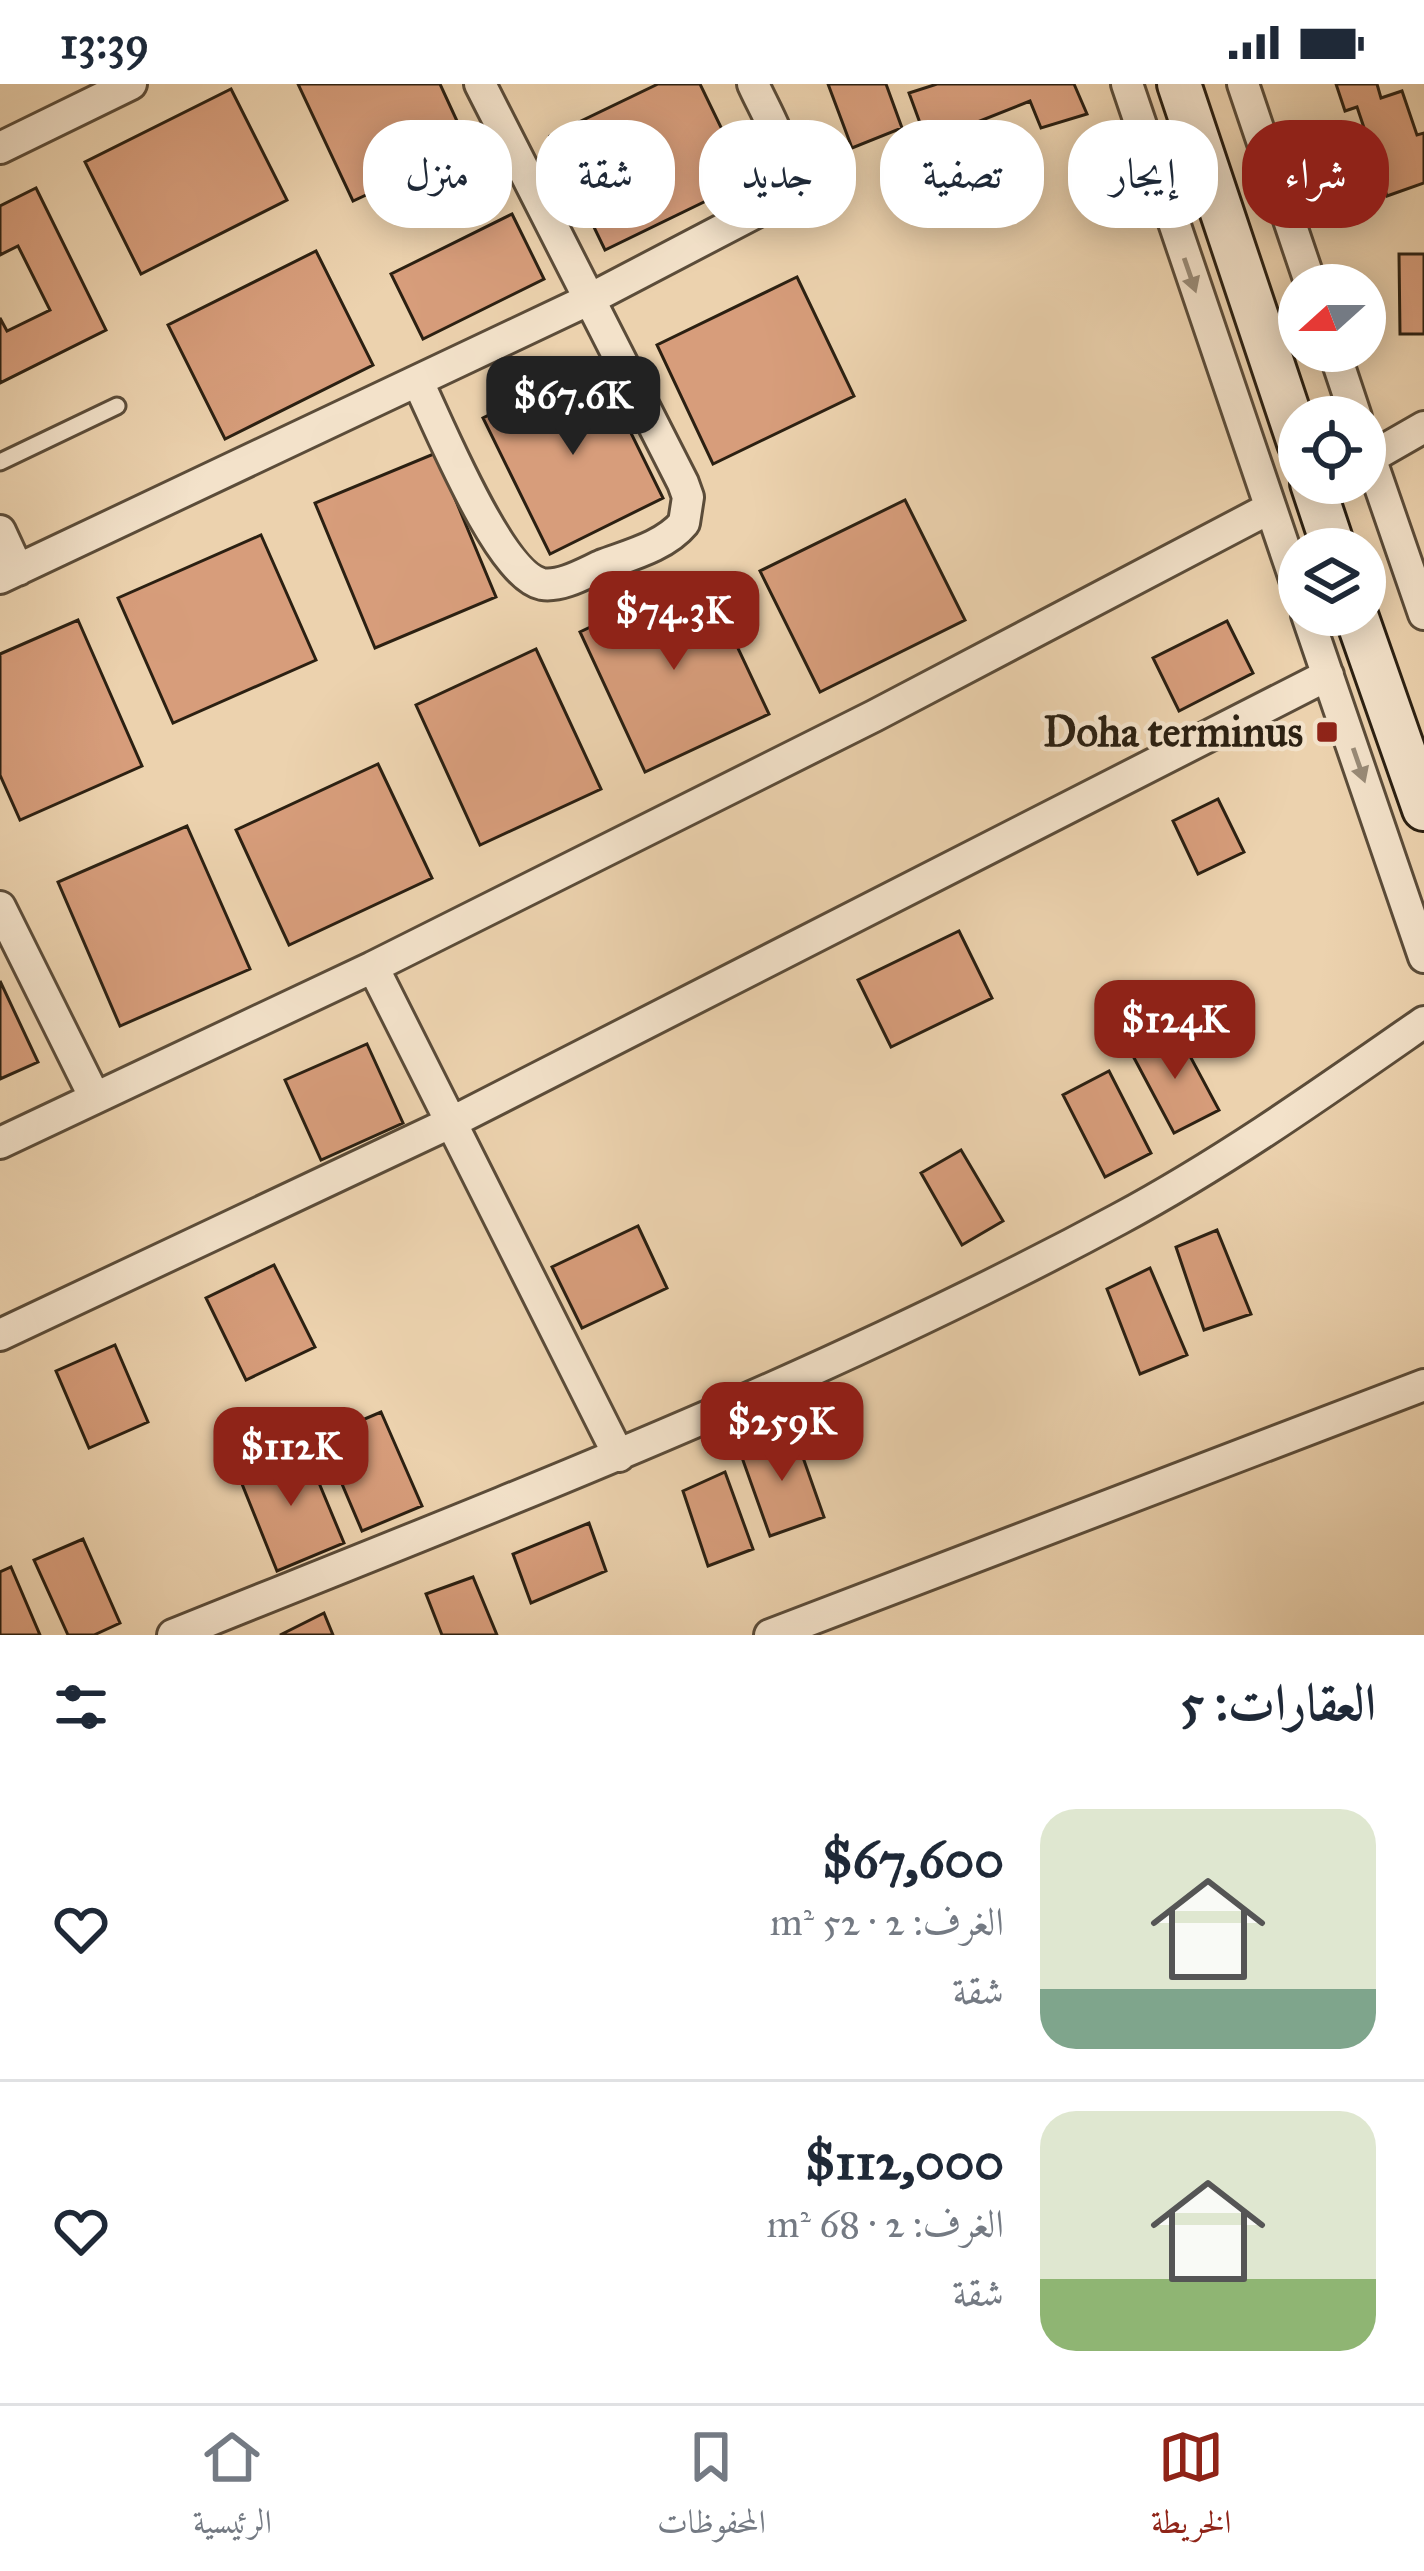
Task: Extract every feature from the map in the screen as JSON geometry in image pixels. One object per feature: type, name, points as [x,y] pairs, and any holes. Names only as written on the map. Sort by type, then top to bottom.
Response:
[{"type":"main road","points":[[1179,84],[1283,396]]},
{"type":"main road","points":[[1363,636],[1424,809]]},
{"type":"street","points":[[0,148],[131,84]]},
{"type":"street","points":[[418,382],[495,535],[523,574],[536,582],[559,583],[649,547],[684,523],[688,497],[480,84]]},
{"type":"street","points":[[0,531],[9,574],[588,300],[775,198],[786,160],[753,84]]},
{"type":"street","points":[[1127,84],[1278,531]]},
{"type":"street","points":[[1243,84],[1304,264]]},
{"type":"street","points":[[1386,443],[1424,427]]},
{"type":"street","points":[[1386,503],[1424,614]]},
{"type":"street","points":[[0,1143],[373,967],[874,716],[1270,508]]},
{"type":"street","points":[[1314,636],[1424,957]]},
{"type":"street","points":[[0,1335],[454,1121],[1328,675]]},
{"type":"street","points":[[0,907],[95,1097]]},
{"type":"street","points":[[373,967],[619,1456]]},
{"type":"street","points":[[173,1635],[619,1456],[910,1325],[1120,1218],[1424,1022]]},
{"type":"street","points":[[770,1635],[1424,1385]]},
{"type":"lane","points":[[0,462],[117,406]]},
{"type":"building","points":[[298,84],[440,84],[457,120],[363,120],[363,196],[353,201]]},
{"type":"building","points":[[658,84],[700,84],[717,120],[699,120],[699,204],[675,216],[675,120],[583,120]]},
{"type":"building","points":[[828,84],[886,84],[899,120],[880,120],[880,137],[856,146],[856,120],[842,120]]},
{"type":"building","points":[[937,84],[1074,84],[1087,114],[1044,127],[1030,101],[982,120],[919,120],[909,93]]},
{"type":"building","points":[[1336,84],[1377,84],[1381,98],[1402,91],[1417,135],[1424,133],[1424,183],[1389,195],[1389,120],[1361,120],[1357,107],[1345,111]]},
{"type":"building","points":[[231,89],[287,200],[141,274],[85,162]]},
{"type":"building","points":[[36,188],[106,330],[0,383],[0,318],[7,331],[50,310],[18,246],[0,255],[0,206]]},
{"type":"building","points":[[512,214],[544,279],[423,339],[391,274],[484,228],[512,228]]},
{"type":"building","points":[[594,228],[650,228],[605,250]]},
{"type":"building","points":[[316,251],[373,365],[225,439],[168,325]]},
{"type":"building","points":[[1399,254],[1424,254],[1424,334],[1400,334]]},
{"type":"building","points":[[797,277],[854,396],[713,464],[657,345]]},
{"type":"building","points":[[596,362],[663,498],[550,554],[483,418]]},
{"type":"building","points":[[436,453],[496,597],[375,648],[315,503]]},
{"type":"building","points":[[905,500],[965,620],[820,692],[760,571]]},
{"type":"building","points":[[261,535],[316,660],[173,723],[118,598]]},
{"type":"building","points":[[703,574],[769,714],[645,772],[580,632]]},
{"type":"building","points":[[78,620],[142,766],[20,820],[0,775],[0,654]]},
{"type":"building","points":[[1227,621],[1253,673],[1179,711],[1153,658]]},
{"type":"building","points":[[536,649],[601,789],[480,845],[416,705]]},
{"type":"building","points":[[378,764],[432,878],[289,945],[236,830]]},
{"type":"building","points":[[1218,799],[1244,852],[1198,874],[1173,821]]},
{"type":"building","points":[[187,826],[250,969],[120,1026],[58,882]]},
{"type":"building","points":[[959,931],[992,998],[891,1047],[858,980]]},
{"type":"building","points":[[0,981],[38,1062],[0,1079]]},
{"type":"building","points":[[1176,1030],[1219,1110],[1174,1133],[1132,1054]]},
{"type":"building","points":[[367,1044],[403,1123],[321,1160],[285,1080]]},
{"type":"building","points":[[1109,1071],[1151,1153],[1105,1177],[1063,1095]]},
{"type":"building","points":[[961,1150],[1003,1221],[962,1245],[921,1173]]},
{"type":"building","points":[[638,1226],[667,1288],[582,1328],[552,1267]]},
{"type":"building","points":[[1217,1230],[1251,1314],[1204,1330],[1176,1247]]},
{"type":"building","points":[[274,1265],[315,1347],[246,1380],[206,1298]]},
{"type":"building","points":[[1150,1268],[1187,1355],[1140,1374],[1107,1289]]},
{"type":"building","points":[[115,1345],[148,1422],[89,1448],[56,1371]]},
{"type":"building","points":[[381,1412],[422,1506],[362,1531],[322,1437]]},
{"type":"building","points":[[794,1432],[824,1517],[770,1536],[740,1452]]},
{"type":"building","points":[[304,1447],[344,1543],[277,1571],[238,1474]]},
{"type":"building","points":[[725,1472],[753,1549],[708,1566],[683,1491]]},
{"type":"building","points":[[589,1523],[606,1571],[531,1603],[513,1554]]},
{"type":"building","points":[[83,1539],[120,1623],[94,1635],[68,1635],[34,1560]]},
{"type":"building","points":[[11,1567],[40,1635],[0,1635],[0,1572]]},
{"type":"building","points":[[473,1577],[497,1635],[442,1635],[426,1594]]},
{"type":"building","points":[[324,1613],[333,1635],[280,1635]]},
{"type":"place","name":"Doha terminus","points":[[1327,732]]}]
